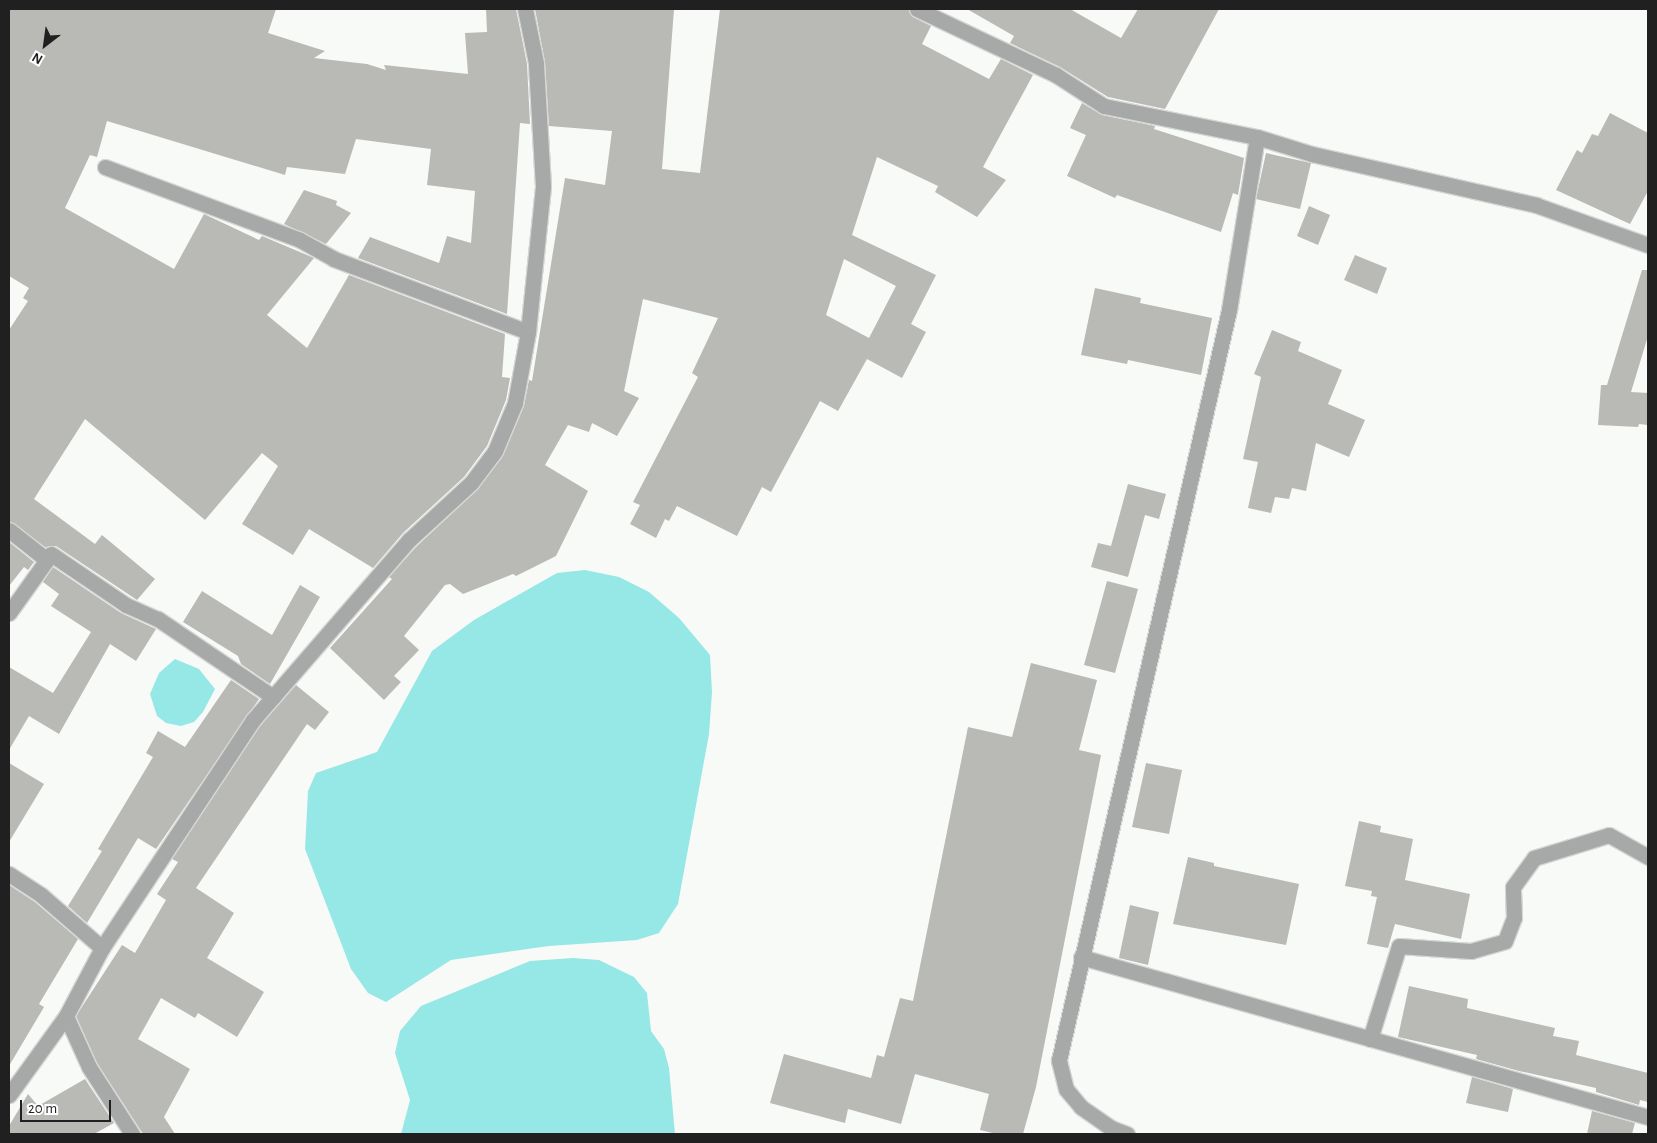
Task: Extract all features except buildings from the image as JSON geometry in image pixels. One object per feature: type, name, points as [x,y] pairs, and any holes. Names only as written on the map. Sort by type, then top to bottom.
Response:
[{"type":"street","points":[[9,1095],[66,1016],[102,948],[252,720],[409,540],[471,483],[494,451],[515,403],[528,332],[543,186],[536,63],[525,9]]},
{"type":"street","points":[[916,9],[1056,75],[1104,106],[1257,137],[1312,154],[1536,205],[1648,245]]},
{"type":"street","points":[[1127,1134],[1111,1128],[1081,1107],[1066,1089],[1059,1060],[1229,310],[1257,137]]},
{"type":"street","points":[[104,166],[300,240],[334,259],[528,332]]},
{"type":"street","points":[[9,530],[47,560]]},
{"type":"street","points":[[9,613],[51,554],[126,606],[158,619],[273,697]]},
{"type":"street","points":[[1370,1039],[1399,946],[1471,951],[1505,941],[1514,918],[1513,887],[1534,858],[1609,835],[1648,857]]},
{"type":"street","points":[[9,874],[40,895],[102,948]]},
{"type":"street","points":[[1081,957],[1648,1117]]},
{"type":"street","points":[[66,1016],[89,1067],[132,1134]]},
{"type":"water","points":[[585,570],[619,577],[649,592],[679,618],[710,655],[712,692],[709,734],[678,904],[659,933],[637,940],[549,946],[451,960],[386,1002],[368,993],[351,969],[305,849],[308,791],[316,773],[377,752],[432,651],[474,620],[557,573]]},
{"type":"water","points":[[175,659],[199,669],[215,689],[203,712],[194,722],[181,726],[166,723],[157,716],[150,694],[159,673]]},
{"type":"water","points":[[573,958],[599,960],[634,977],[647,993],[651,1031],[664,1049],[669,1068],[675,1134],[401,1134],[410,1100],[395,1053],[400,1031],[421,1006],[530,961]]}]
